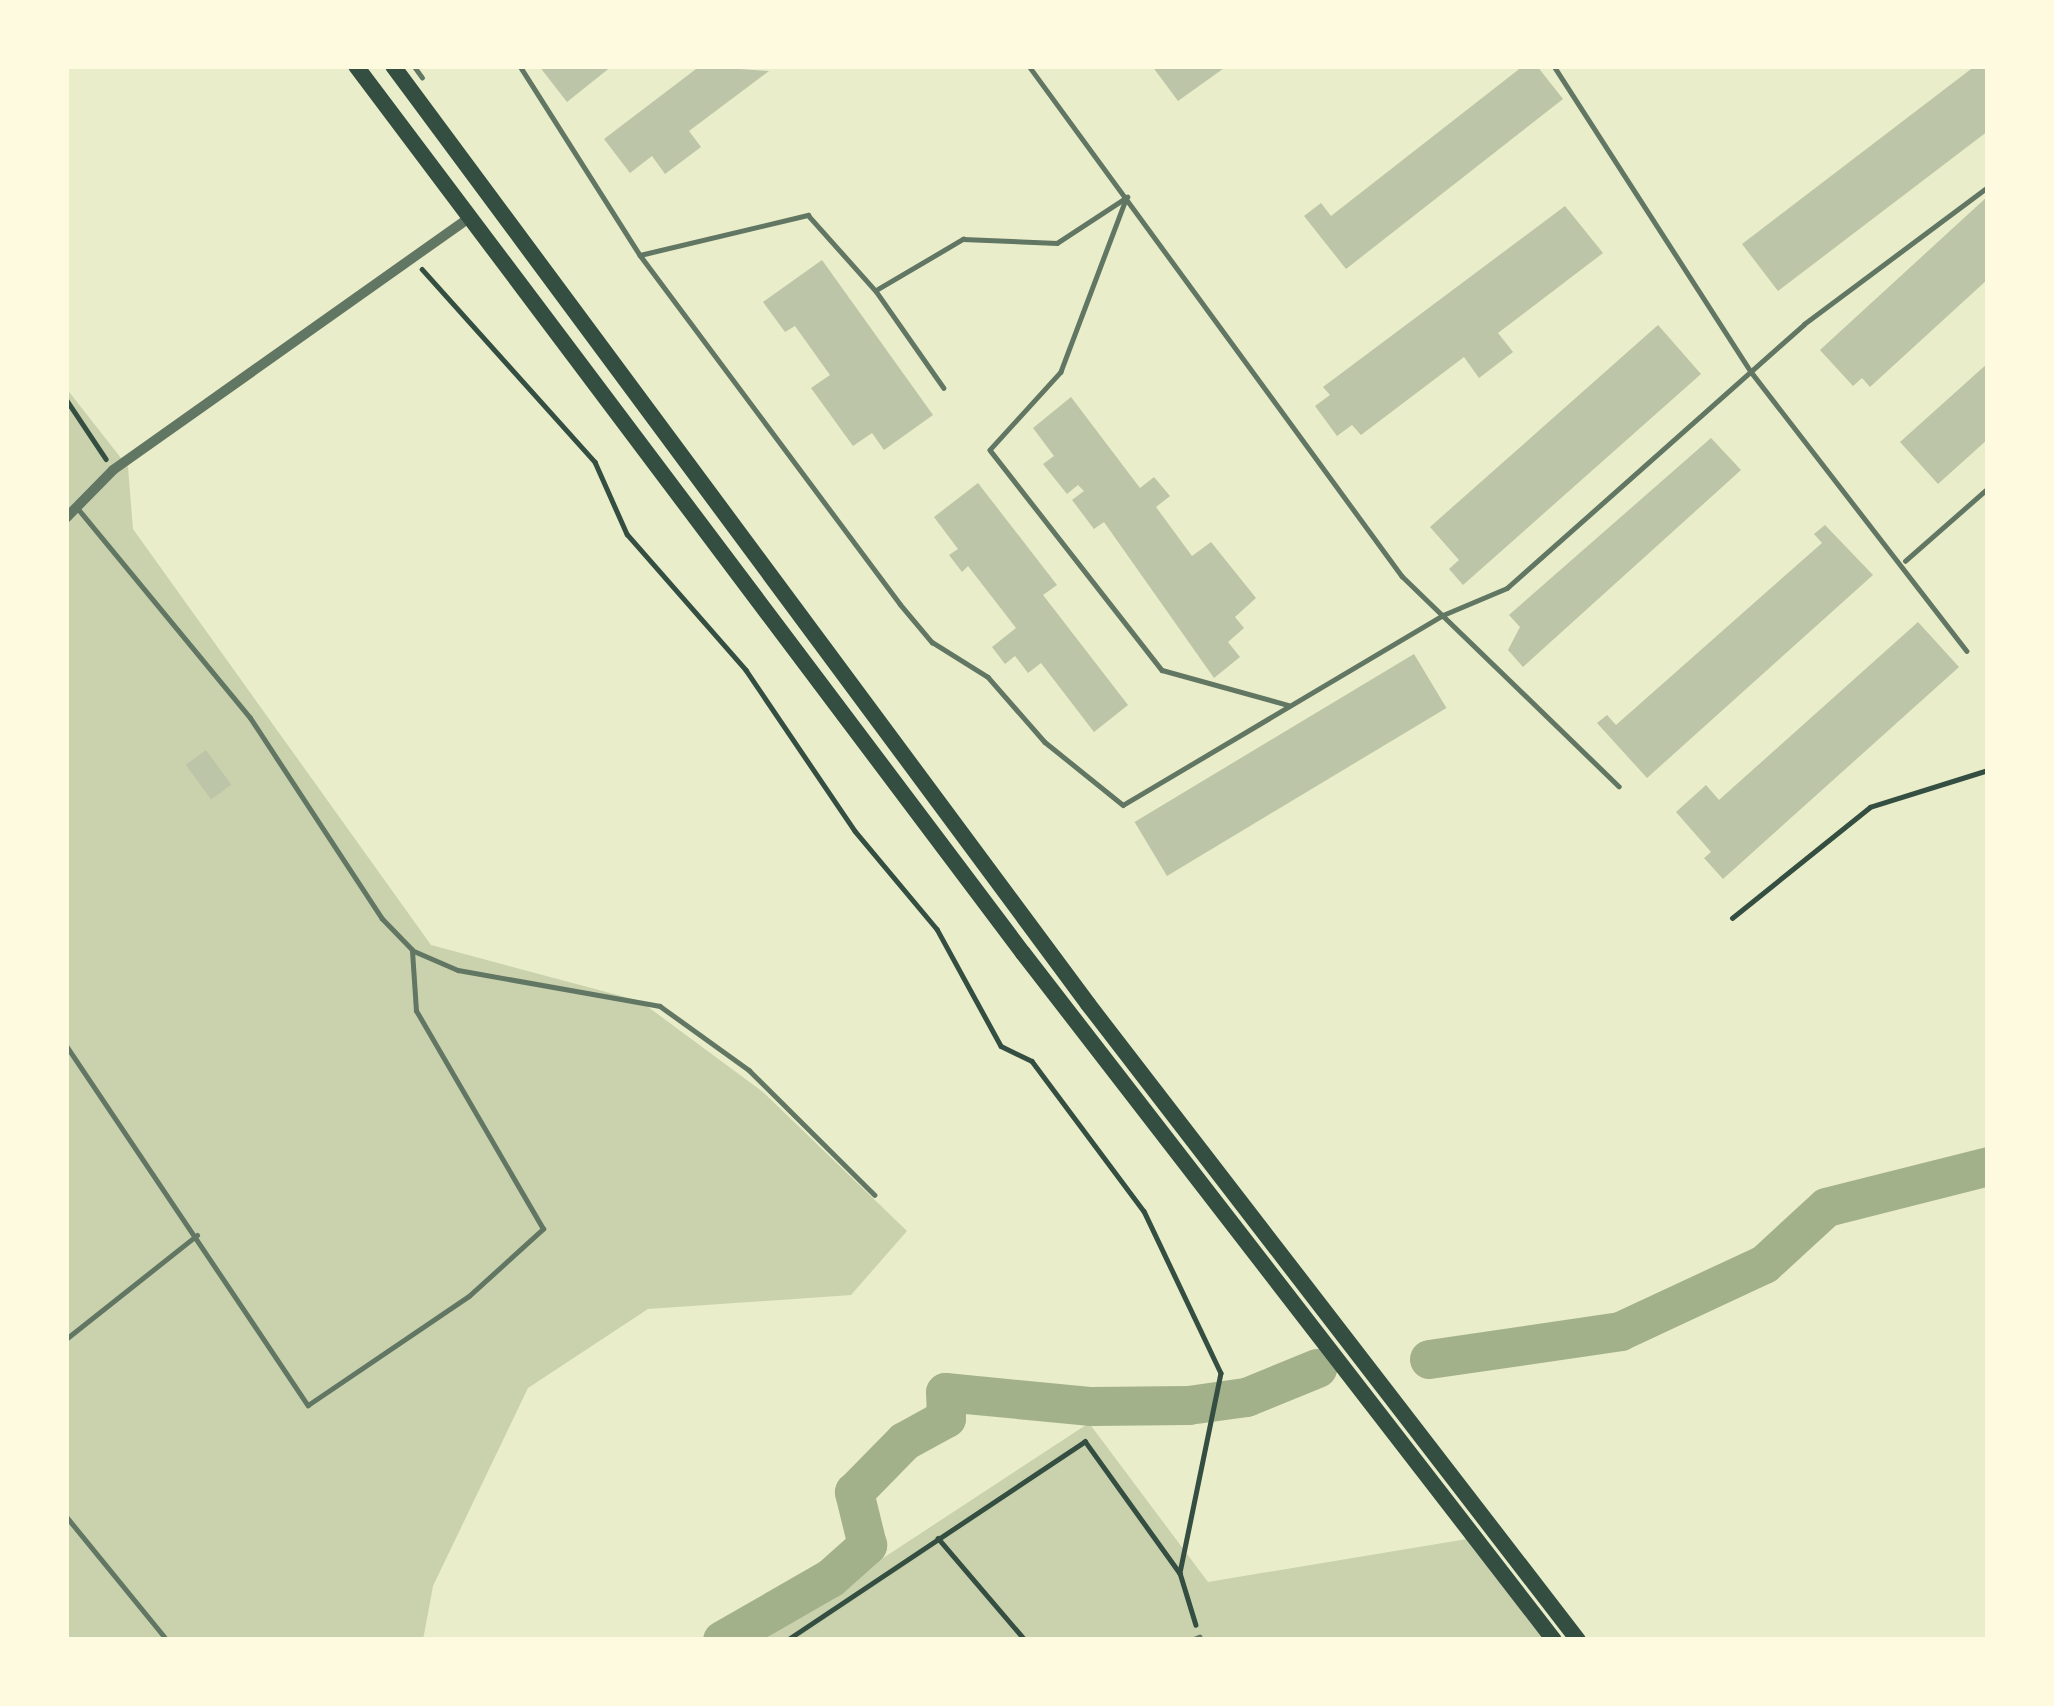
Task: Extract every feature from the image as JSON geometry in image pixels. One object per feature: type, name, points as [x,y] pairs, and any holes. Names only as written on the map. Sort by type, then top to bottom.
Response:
[{"type":"highway","points":[[356,66],[1155,1125],[1554,1640]]},
{"type":"highway","points":[[393,66],[1170,1111],[1578,1640]]},
{"type":"street","points":[[66,518],[74,504],[113,470],[469,218]]},
{"type":"lane","points":[[414,66],[422,77]]},
{"type":"lane","points":[[520,66],[640,256],[932,642],[988,677],[1045,742],[1123,805],[1443,615],[1507,588],[1804,324],[1988,187]]},
{"type":"lane","points":[[1029,66],[1402,576],[1619,786]]},
{"type":"lane","points":[[1554,66],[1752,373],[1905,562],[1967,651]]},
{"type":"lane","points":[[876,291],[963,238],[1057,243],[1127,197]]},
{"type":"lane","points":[[1127,197],[1061,372],[990,450],[1162,670],[1290,705]]},
{"type":"lane","points":[[640,256],[808,214],[876,291],[944,388]]},
{"type":"lane","points":[[1905,562],[1988,488]]},
{"type":"lane","points":[[74,504],[250,718],[382,919],[412,950],[458,970],[661,1006],[749,1070],[874,1195]]},
{"type":"lane","points":[[66,1045],[308,1405],[469,1296],[543,1229],[416,1011],[412,950]]},
{"type":"lane","points":[[66,1339],[197,1235]]},
{"type":"lane","points":[[66,1516],[167,1640]]},
{"type":"lane","points":[[1191,1640],[1199,1637]]},
{"type":"path","points":[[411,256],[595,462],[627,534],[746,670],[827,793],[937,929],[1001,1046],[1032,1061],[1144,1211],[1221,1373],[1180,1573]]},
{"type":"path","points":[[66,399],[113,470]]},
{"type":"path","points":[[1732,918],[1870,807],[1988,770]]},
{"type":"path","points":[[787,1640],[1085,1441],[1180,1573],[1199,1637]]},
{"type":"path","points":[[938,1538],[1025,1640]]},
{"type":"green space","points":[[66,388],[128,467],[133,529],[431,945],[640,1001],[763,1092],[907,1231],[851,1295],[648,1309],[528,1388],[433,1586],[423,1640],[66,1640]]},
{"type":"green space","points":[[1089,1423],[1208,1582],[1467,1539],[1546,1640],[758,1640]]},
{"type":"building","points":[[539,66],[612,66],[567,102]]},
{"type":"building","points":[[700,66],[769,71],[689,131],[701,147],[665,174],[652,156],[630,173],[604,139]]},
{"type":"building","points":[[1152,66],[1227,66],[1178,101]]},
{"type":"building","points":[[1523,66],[1537,66],[1563,99],[1346,269],[1304,216],[1321,203],[1331,216]]},
{"type":"building","points":[[1975,66],[1988,66],[1988,131],[1778,291],[1742,244]]},
{"type":"building","points":[[1988,196],[1988,279],[1870,387],[1862,378],[1853,386],[1820,350]]},
{"type":"building","points":[[1565,206],[1603,253],[1498,333],[1513,352],[1479,378],[1464,357],[1361,435],[1352,425],[1337,436],[1315,406],[1330,395],[1323,387]]},
{"type":"building","points":[[822,260],[933,415],[884,450],[872,433],[853,446],[811,388],[830,375],[795,326],[785,332],[763,302]]},
{"type":"building","points":[[1658,325],[1701,374],[1463,585],[1449,569],[1459,560],[1430,527]]},
{"type":"building","points":[[1988,363],[1988,439],[1938,484],[1900,442]]},
{"type":"building","points":[[1071,397],[1140,488],[1154,477],[1170,496],[1156,507],[1192,556],[1211,542],[1256,598],[1235,617],[1244,628],[1228,642],[1240,657],[1214,678],[1104,522],[1094,529],[1072,500],[1084,491],[1078,485],[1067,494],[1043,464],[1054,456],[1033,428]]},
{"type":"building","points":[[1711,438],[1741,470],[1523,667],[1508,650],[1520,627],[1509,615]]},
{"type":"building","points":[[978,483],[1057,585],[1043,595],[1128,705],[1094,732],[1041,663],[1028,673],[1015,656],[1005,664],[992,647],[1016,628],[968,566],[962,572],[949,555],[958,549],[934,517]]},
{"type":"building","points":[[1825,525],[1873,575],[1647,778],[1597,723],[1607,715],[1616,725],[1822,543],[1814,534]]},
{"type":"building","points":[[1918,622],[1959,667],[1723,879],[1704,858],[1711,852],[1676,812],[1706,785],[1719,800]]},
{"type":"building","points":[[1414,654],[1446,708],[1167,876],[1135,822]]},
{"type":"building","points":[[206,750],[231,785],[211,799],[186,765]]},
{"type":"waterway","points":[[1429,1359],[1620,1331],[1764,1264],[1826,1207],[1988,1166]]},
{"type":"waterway","points":[[722,1640],[830,1578],[867,1545],[854,1492],[904,1441],[946,1418],[945,1392],[1091,1406],[1188,1405],[1246,1397],[1317,1368]]}]
